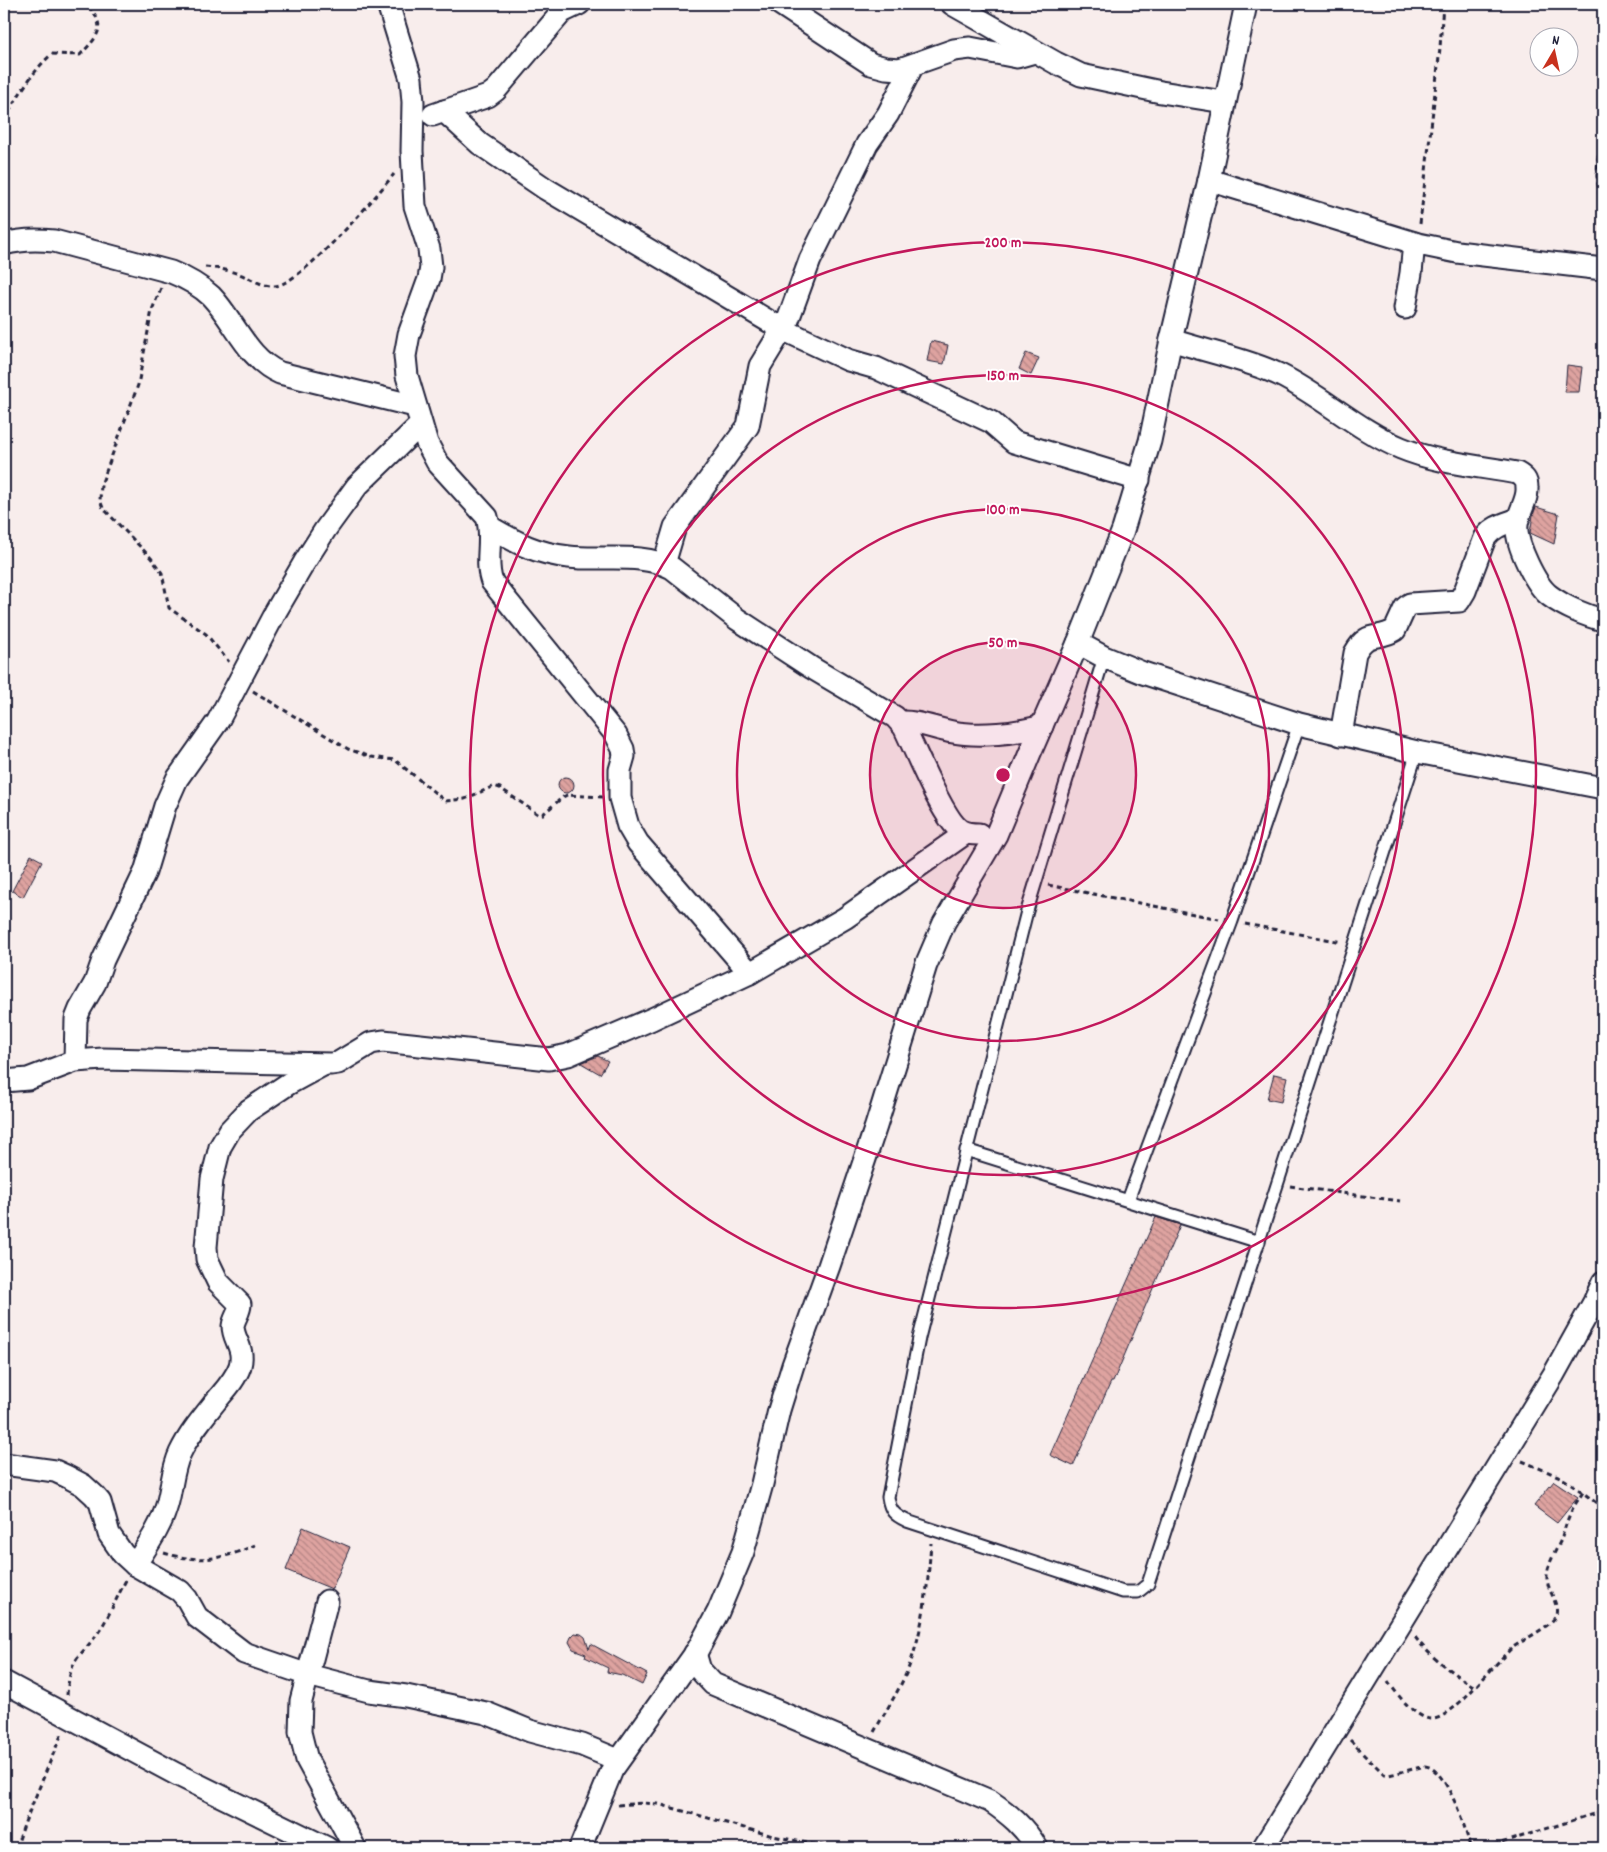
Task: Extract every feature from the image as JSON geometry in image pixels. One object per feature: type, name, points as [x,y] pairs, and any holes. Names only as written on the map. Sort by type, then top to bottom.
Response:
[{"type":"street","points":[[388,4],[411,79],[414,122],[412,151],[416,206],[429,248],[431,267],[429,279],[409,334],[405,356],[407,376],[427,443],[437,462],[487,518],[490,527],[489,574],[492,582],[616,735],[623,748],[624,756],[620,770],[620,798],[628,826],[638,843],[750,973]]},
{"type":"street","points":[[414,122],[488,96],[496,90],[562,12],[579,4]]},
{"type":"street","points":[[780,4],[871,64],[886,68],[900,69],[954,50],[970,48],[1017,57],[1035,52]]},
{"type":"street","points":[[952,4],[1035,52],[1081,75],[1161,92],[1224,102]]},
{"type":"street","points":[[580,1848],[612,1770],[695,1653],[718,1612],[743,1552],[762,1484],[779,1410],[793,1365],[829,1266],[876,1126],[926,965],[944,923],[996,835],[1078,643],[1123,530],[1150,441],[1171,340],[1209,180],[1246,4]]},
{"type":"street","points":[[664,564],[676,527],[748,426],[760,366],[788,320],[810,260],[853,171],[867,144],[888,114],[913,65]]},
{"type":"street","points":[[444,111],[480,144],[546,190],[782,330],[848,360],[876,368],[991,422],[1014,442],[1139,480]]},
{"type":"street","points":[[1209,180],[1416,243],[1457,252],[1603,269]]},
{"type":"street","points":[[4,244],[15,240],[34,238],[54,241],[171,272],[191,281],[210,296],[222,309],[258,359],[268,368],[418,415]]},
{"type":"street","points":[[1405,308],[1416,243]]},
{"type":"street","points":[[1171,340],[1279,375],[1316,396],[1377,436],[1402,448],[1430,457],[1517,473],[1524,477],[1527,492],[1518,519],[1517,535],[1521,550],[1549,595],[1564,604],[1603,620]]},
{"type":"street","points":[[75,1061],[77,1013],[95,983],[103,960],[145,872],[173,786],[218,721],[239,679],[304,563],[357,486],[418,415]]},
{"type":"street","points":[[1341,735],[1355,653],[1358,646],[1364,639],[1370,636],[1388,634],[1395,630],[1405,608],[1410,604],[1459,601],[1465,591],[1485,538],[1495,528],[1518,519]]},
{"type":"street","points":[[490,527],[527,548],[546,554],[637,560],[664,564],[672,568],[737,619],[812,668],[887,711],[900,722],[948,817],[959,830],[966,833],[996,835]]},
{"type":"street","points":[[1078,643],[1104,657],[1143,673],[1298,724],[1417,752],[1603,788]]},
{"type":"street","points":[[900,722],[923,724],[965,734],[1026,730],[1042,726]]},
{"type":"street","points":[[4,1081],[28,1079],[75,1061],[132,1059],[323,1065],[338,1063],[371,1043],[384,1041],[549,1059],[568,1055],[652,1019],[750,973],[844,918],[966,833]]},
{"type":"street","points":[[135,1565],[167,1507],[180,1453],[198,1424],[234,1377],[242,1359],[239,1342],[233,1328],[240,1304],[218,1282],[207,1259],[206,1247],[212,1179],[220,1147],[230,1130],[249,1110],[288,1084],[323,1065]]},
{"type":"street","points":[[1263,1848],[1554,1374],[1603,1282]]},
{"type":"street","points":[[4,1464],[55,1471],[83,1485],[100,1502],[109,1534],[124,1554],[135,1565],[180,1592],[187,1599],[197,1617],[244,1654],[308,1675],[369,1691],[406,1696],[486,1713],[530,1731],[582,1745],[618,1760]]},
{"type":"street","points":[[327,1601],[308,1675],[301,1710],[300,1732],[307,1760],[355,1848]]},
{"type":"street","points":[[695,1653],[700,1670],[713,1684],[990,1801],[1014,1817],[1030,1836],[1037,1848]]},
{"type":"street","points":[[4,1682],[176,1774],[327,1848]]},
{"type":"lane","points":[[1104,657],[1027,911],[919,1338],[888,1497],[890,1508],[896,1516],[1123,1592],[1132,1593],[1144,1588],[1148,1584],[1417,752]]},
{"type":"lane","points":[[1128,1200],[1232,921],[1298,724]]},
{"type":"lane","points":[[966,1150],[1258,1242]]},
{"type":"path","points":[[4,119],[47,58],[52,54],[80,55],[97,37],[98,20],[93,10],[87,4]]},
{"type":"path","points":[[1416,243],[1440,48],[1443,4]]},
{"type":"path","points":[[1603,138],[1598,158],[1597,176],[1603,222]]},
{"type":"path","points":[[412,151],[388,182],[331,243],[306,268],[284,284],[268,286],[220,268],[190,268],[171,272],[152,310],[138,385],[101,485],[100,500],[103,508],[151,558],[162,574],[170,608],[206,634],[239,679],[348,749],[371,757],[395,760],[445,801],[465,799],[494,786],[500,788],[539,815],[543,814],[567,795],[620,798]]},
{"type":"path","points":[[1036,882],[1355,944]]},
{"type":"path","points":[[1277,1184],[1400,1200]]},
{"type":"path","points":[[1505,1454],[1558,1476],[1603,1508]]},
{"type":"path","points":[[1377,1662],[1398,1696],[1417,1713],[1427,1719],[1435,1720],[1448,1711],[1511,1649],[1550,1623],[1556,1616],[1554,1600],[1548,1589],[1547,1577],[1549,1566],[1571,1512],[1583,1492]]},
{"type":"path","points":[[864,1748],[898,1690],[910,1665],[918,1640],[927,1585],[932,1529]]},
{"type":"path","points":[[147,1546],[177,1557],[198,1559],[234,1555],[255,1545]]},
{"type":"path","points":[[16,1848],[35,1796],[61,1736],[66,1715],[68,1681],[74,1661],[94,1639],[101,1628],[135,1565]]},
{"type":"path","points":[[1403,1620],[1423,1648],[1437,1661],[1474,1687]]},
{"type":"path","points":[[1337,1727],[1384,1774],[1388,1775],[1425,1766],[1430,1766],[1436,1771],[1458,1806],[1470,1848]]},
{"type":"path","points":[[597,1805],[658,1804],[794,1841],[842,1848],[928,1844],[952,1848]]},
{"type":"path","points":[[1485,1848],[1603,1811]]},
{"type":"building","points":[[931,341],[948,345],[944,364],[927,361]]},
{"type":"building","points":[[1026,353],[1039,358],[1031,375],[1019,369]]},
{"type":"building","points":[[1567,365],[1582,367],[1579,392],[1565,392]]},
{"type":"building","points":[[1536,507],[1559,514],[1554,544],[1530,533]]},
{"type":"building","points":[[563,777],[569,777],[574,782],[572,791],[563,793],[558,788],[558,782]]},
{"type":"building","points":[[31,855],[42,861],[23,897],[12,891]]},
{"type":"building","points":[[598,1056],[608,1061],[600,1074],[581,1063]]},
{"type":"building","points":[[1274,1074],[1287,1077],[1281,1102],[1267,1099]]},
{"type":"building","points":[[1156,1217],[1180,1225],[1113,1382],[1111,1382],[1073,1466],[1050,1455]]},
{"type":"building","points":[[1554,1481],[1578,1497],[1557,1523],[1534,1506]]},
{"type":"building","points":[[303,1527],[350,1547],[332,1589],[286,1570]]},
{"type":"building","points":[[575,1633],[585,1637],[589,1649],[591,1644],[647,1674],[642,1685],[622,1675],[607,1672],[608,1668],[585,1657],[586,1654],[573,1649],[569,1642]]}]
